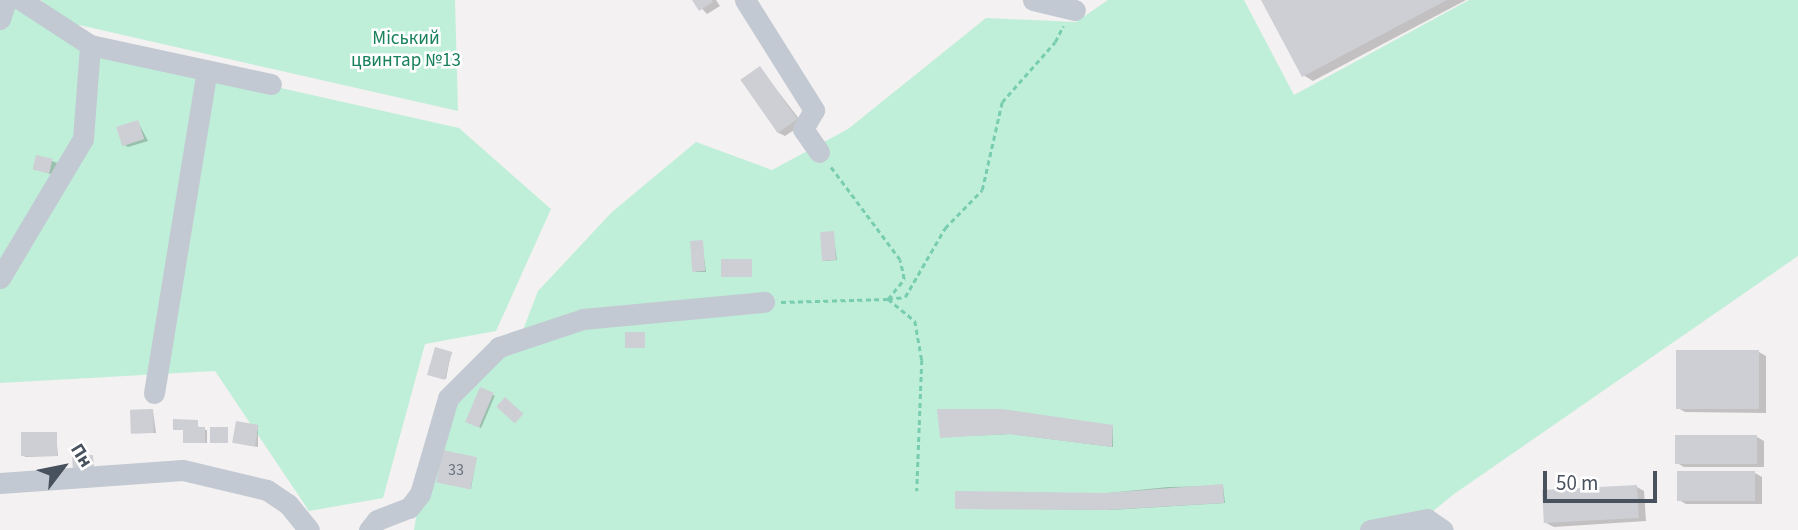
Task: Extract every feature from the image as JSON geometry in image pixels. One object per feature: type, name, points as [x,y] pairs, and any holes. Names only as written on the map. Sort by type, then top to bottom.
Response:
[{"type":"street","points":[[0,19],[6,0]]},
{"type":"street","points":[[21,0],[90,45],[271,84]]},
{"type":"street","points":[[745,0],[814,110],[803,129],[820,152]]},
{"type":"street","points":[[1033,0],[1072,14]]},
{"type":"street","points":[[0,278],[83,139],[90,45]]},
{"type":"street","points":[[154,393],[207,70]]},
{"type":"street","points":[[369,530],[377,520],[409,508],[420,494],[448,398],[499,347],[583,318],[764,302]]},
{"type":"street","points":[[0,483],[183,470],[267,490],[288,504],[309,530]]},
{"type":"street","points":[[1370,530],[1427,519],[1443,530]]},
{"type":"path","points":[[764,302],[905,297],[945,228],[982,190],[1002,102],[1055,42],[1072,14]]},
{"type":"path","points":[[820,152],[900,260],[904,279],[888,299]]},
{"type":"path","points":[[888,299],[915,321],[922,360],[917,491]]},
{"type":"green space","points":[[0,0],[90,45],[459,128],[551,209],[496,331],[425,344],[383,498],[309,511],[215,371],[0,383]]},
{"type":"green space","name":"Міський цвинтар №13","points":[[41,0],[455,0],[458,111],[66,22]]},
{"type":"green space","points":[[1108,0],[1244,0],[1294,95],[1469,0],[1798,0],[1798,256],[1454,494],[1410,530],[414,530],[433,418],[523,330],[538,291],[612,212],[696,142],[772,170],[848,129],[986,18],[1076,22]]},
{"type":"building","points":[[692,0],[712,0],[713,2],[699,11]]},
{"type":"building","points":[[1261,0],[1447,0],[1302,77]]},
{"type":"building","points":[[760,66],[797,119],[778,133],[740,80]]},
{"type":"building","points":[[138,120],[144,139],[122,146],[116,127]]},
{"type":"building","points":[[36,155],[53,159],[49,173],[33,170]]},
{"type":"building","points":[[834,231],[836,260],[822,261],[820,232]]},
{"type":"building","points":[[703,240],[705,271],[692,272],[690,241]]},
{"type":"building","points":[[721,259],[752,259],[752,277],[721,277]]},
{"type":"building","points":[[625,332],[645,332],[645,348],[625,348]]},
{"type":"building","points":[[435,347],[452,352],[444,380],[427,375]]},
{"type":"building","points":[[1676,350],[1759,350],[1759,409],[1676,409]]},
{"type":"building","points":[[480,387],[494,393],[479,428],[465,422]]},
{"type":"building","points":[[505,397],[524,414],[515,423],[496,407]]},
{"type":"building","points":[[153,409],[154,433],[131,434],[130,410]]},
{"type":"building","points":[[937,409],[1002,409],[1113,425],[1112,447],[1008,434],[940,438]]},
{"type":"building","points":[[173,419],[198,420],[198,427],[205,427],[205,443],[183,443],[183,430],[173,430]]},
{"type":"building","points":[[236,421],[259,425],[255,447],[232,443]]},
{"type":"building","points":[[210,427],[228,427],[228,443],[210,443]]},
{"type":"building","points":[[21,432],[57,432],[57,456],[21,456]]},
{"type":"building","points":[[1675,435],[1757,435],[1757,464],[1675,464]]},
{"type":"building","points":[[443,450],[477,457],[470,490],[436,482]]},
{"type":"building","points":[[93,455],[94,471],[73,472],[72,456]]},
{"type":"building","points":[[1677,471],[1755,471],[1755,501],[1677,501]]},
{"type":"building","points":[[1223,484],[1224,503],[1107,510],[955,509],[955,491],[1106,493]]},
{"type":"building","points":[[1637,485],[1639,518],[1544,523],[1542,490]]}]
